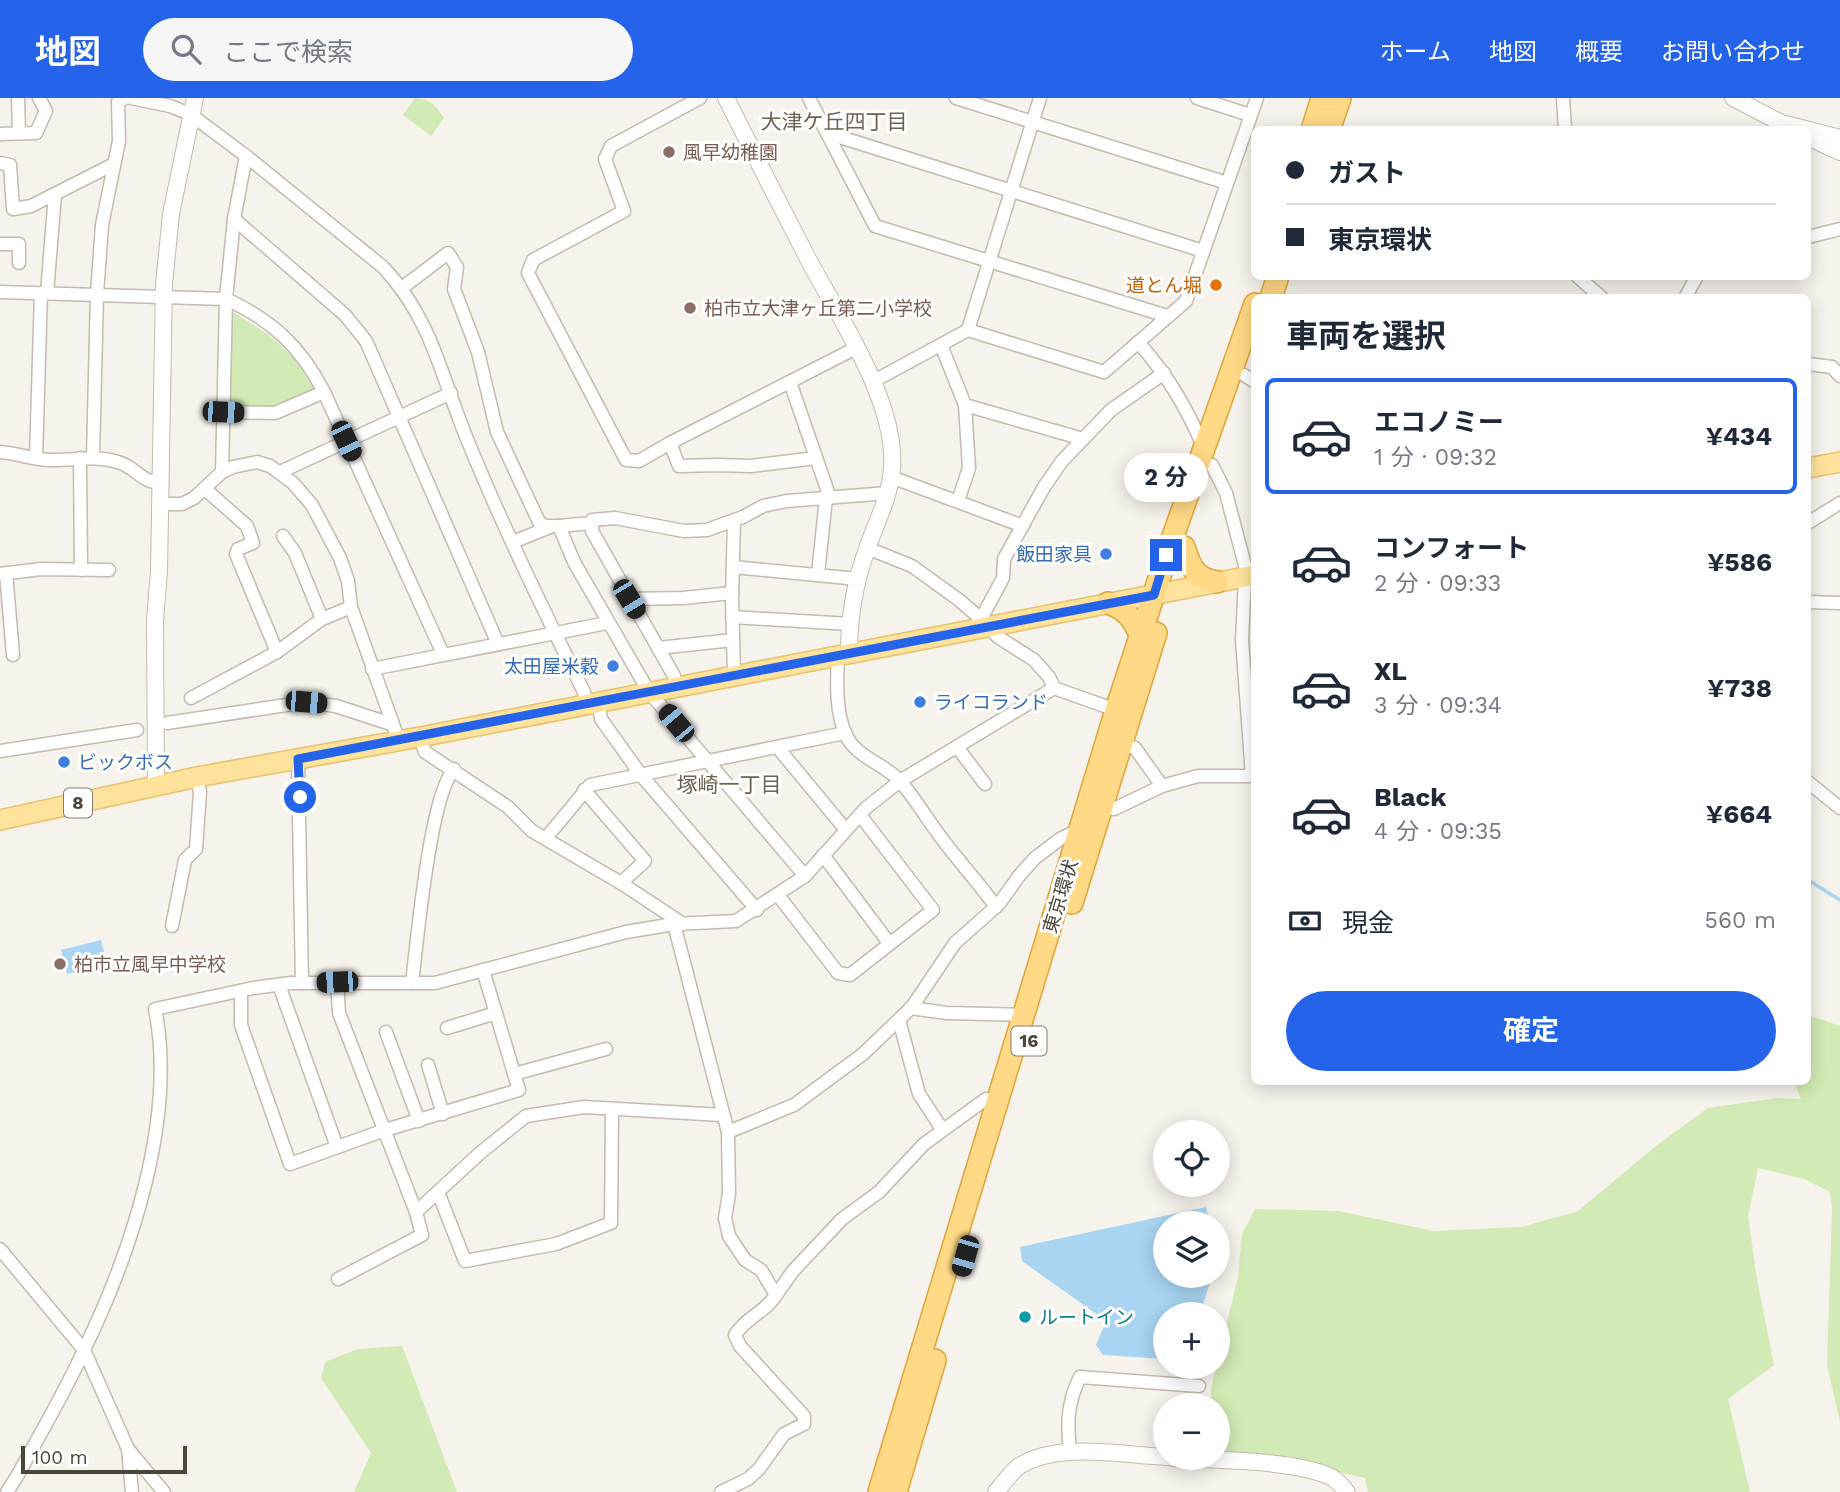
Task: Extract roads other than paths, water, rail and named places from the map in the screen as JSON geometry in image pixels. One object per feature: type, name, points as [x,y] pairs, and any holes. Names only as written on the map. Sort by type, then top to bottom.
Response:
[{"type":"highway","points":[[1313,126],[1322,98]]},
{"type":"highway","points":[[1330,126],[1340,98]]},
{"type":"highway","name":"東京環状","points":[[896,1492],[1011,1099],[1122,744],[1162,593],[1208,458],[1251,317]]},
{"type":"highway","name":"東京環状","points":[[879,1492],[1116,710],[1141,636],[1184,547],[1208,458],[1249,379]]},
{"type":"highway","points":[[1184,547],[1198,577],[1217,582]]},
{"type":"highway","points":[[1108,603],[1123,608],[1130,614],[1141,636]]},
{"type":"main road","points":[[1811,467],[1840,462]]},
{"type":"main road","name":"8","points":[[0,820],[197,777],[734,676],[984,622],[1162,593],[1250,572]]},
{"type":"street","points":[[18,98],[19,134]]},
{"type":"street","points":[[0,134],[36,133],[46,111],[39,98]]},
{"type":"street","points":[[81,570],[103,225],[119,141],[118,102],[125,98]]},
{"type":"street","points":[[131,98],[170,106],[190,114],[383,267],[402,288],[427,330],[466,437],[584,692],[641,775],[757,909]]},
{"type":"street","points":[[156,786],[155,621],[161,483],[164,296],[171,214],[195,98]]},
{"type":"street","points":[[700,98],[611,146],[605,159],[624,211],[533,260],[528,273],[626,460],[639,461],[856,348]]},
{"type":"street","points":[[726,98],[856,348],[888,424],[892,455],[889,485],[858,579],[844,654],[839,700],[845,733],[854,748],[900,781],[996,907]]},
{"type":"street","points":[[809,98],[875,226],[1167,316]]},
{"type":"street","points":[[956,98],[1227,183]]},
{"type":"street","points":[[872,382],[968,330],[1040,98]]},
{"type":"street","points":[[1197,98],[1250,115]]},
{"type":"street","points":[[968,330],[1104,372],[1186,301],[1256,98]]},
{"type":"street","points":[[1563,98],[1564,126]]},
{"type":"street","points":[[1733,98],[1789,126]]},
{"type":"street","points":[[1811,131],[1840,138]]},
{"type":"street","points":[[827,133],[1203,251]]},
{"type":"street","points":[[1811,138],[1840,152]]},
{"type":"street","points":[[222,472],[226,299],[234,219],[246,156]]},
{"type":"street","points":[[0,163],[10,164],[13,209],[31,206],[114,164]]},
{"type":"street","points":[[36,458],[44,293],[55,194]]},
{"type":"street","points":[[234,219],[345,314],[353,324],[371,353],[498,643]]},
{"type":"street","points":[[1811,236],[1840,229]]},
{"type":"street","points":[[0,244],[19,244],[19,263]]},
{"type":"street","points":[[402,288],[447,253],[457,267],[455,293],[478,352],[498,435],[539,522],[545,526],[591,523],[592,520],[615,518],[684,531],[706,530],[764,506],[787,501],[828,498],[889,485],[958,501],[1023,526]]},
{"type":"street","points":[[1582,280],[1597,294]]},
{"type":"street","points":[[0,292],[226,299],[247,309],[288,340],[306,360],[324,392],[443,654]]},
{"type":"street","points":[[1138,342],[1164,373],[1189,414],[1226,493],[1250,572],[1243,653],[1251,751]]},
{"type":"street","points":[[941,345],[965,405],[969,468],[958,501]]},
{"type":"street","points":[[1811,364],[1832,367],[1840,376]]},
{"type":"street","points":[[984,622],[1003,578],[1003,559],[1062,461],[1111,410],[1164,373]]},
{"type":"street","points":[[790,382],[828,498],[818,574]]},
{"type":"street","points":[[223,412],[275,413],[324,392]]},
{"type":"street","points":[[280,472],[451,393]]},
{"type":"street","points":[[965,405],[1083,439]]},
{"type":"street","points":[[670,443],[679,466],[751,466],[816,457]]},
{"type":"street","points":[[0,452],[36,458],[87,458],[118,462],[130,467],[150,482],[161,483]]},
{"type":"street","points":[[160,504],[182,504],[222,472],[233,467],[257,463],[280,472],[319,516],[348,581],[351,607],[398,741]]},
{"type":"street","points":[[205,488],[247,526],[253,542],[239,549],[236,554],[277,652]]},
{"type":"street","points":[[1811,521],[1840,503]]},
{"type":"street","points":[[734,520],[734,676]]},
{"type":"street","points":[[591,523],[592,531],[674,676],[676,687]]},
{"type":"street","points":[[513,542],[555,526]]},
{"type":"street","points":[[555,526],[649,692],[805,876]]},
{"type":"street","points":[[283,536],[295,553],[323,619]]},
{"type":"street","points":[[867,548],[912,566],[984,622],[998,638],[1034,660],[1049,677],[1054,688],[1116,710]]},
{"type":"street","points":[[733,567],[858,579]]},
{"type":"street","points":[[13,655],[3,574],[41,569],[109,570]]},
{"type":"street","points":[[629,599],[683,598],[732,593]]},
{"type":"street","points":[[1811,602],[1840,603]]},
{"type":"street","points":[[191,698],[277,652],[323,619],[351,607]]},
{"type":"street","points":[[732,617],[850,624]]},
{"type":"street","points":[[372,668],[607,622]]},
{"type":"street","points":[[658,648],[733,640]]},
{"type":"street","points":[[7,1492],[85,1350],[120,1265],[147,1175],[158,1122],[162,1059],[155,1009],[279,985],[337,982],[435,983],[626,932],[679,924],[736,921],[805,876],[860,815],[900,781],[1054,688]]},
{"type":"street","points":[[167,723],[306,702],[336,706],[388,723],[392,721]]},
{"type":"street","points":[[0,751],[137,730]]},
{"type":"street","points":[[546,838],[590,785],[845,733]]},
{"type":"street","points":[[420,737],[425,752],[508,807],[532,831],[621,883],[679,924],[727,1132],[729,1194],[725,1218],[729,1236],[745,1260],[761,1270],[776,1295]]},
{"type":"street","points":[[1122,744],[1135,748],[1162,786]]},
{"type":"street","points":[[957,747],[985,783]]},
{"type":"street","points":[[778,748],[846,830]]},
{"type":"street","points":[[298,759],[302,983]]},
{"type":"street","points":[[412,983],[432,830],[447,776],[454,769]]},
{"type":"street","points":[[1103,807],[1114,809],[1162,786],[1198,776],[1251,775]]},
{"type":"street","points":[[172,926],[186,860],[196,849],[200,792],[197,777]]},
{"type":"street","points":[[1811,784],[1840,808]]},
{"type":"street","points":[[584,790],[645,861],[621,883]]},
{"type":"street","points":[[778,895],[838,973],[849,975],[933,910],[860,815]]},
{"type":"street","points":[[727,1132],[794,1105],[863,1054],[910,1008],[955,943],[996,907],[1035,858],[1060,839],[1080,829]]},
{"type":"street","points":[[823,855],[889,943]]},
{"type":"street","points":[[241,991],[241,1025],[290,1164],[385,1130],[519,1090],[483,970]]},
{"type":"street","points":[[337,982],[339,1013],[416,1212],[422,1235],[338,1279]]},
{"type":"street","points":[[279,985],[337,1147]]},
{"type":"street","points":[[910,1008],[947,1013],[1023,1015]]},
{"type":"street","points":[[447,1028],[496,1013]]},
{"type":"street","points":[[899,1020],[919,1094],[942,1129]]},
{"type":"street","points":[[386,1032],[419,1121]]},
{"type":"street","points":[[514,1074],[606,1049]]},
{"type":"street","points":[[428,1065],[443,1114]]},
{"type":"street","points":[[721,1492],[748,1479],[759,1469],[784,1434],[804,1424],[805,1420],[740,1346],[735,1335],[752,1315],[770,1306],[793,1271],[826,1234],[879,1192],[923,1144],[986,1099],[998,1102]]},
{"type":"street","points":[[416,1212],[480,1153],[526,1116],[584,1107],[722,1115]]},
{"type":"street","points":[[438,1192],[465,1261],[556,1244],[611,1223],[612,1110]]},
{"type":"street","points":[[0,1249],[85,1350],[128,1449],[164,1492]]},
{"type":"street","points":[[1070,1452],[1067,1422],[1069,1403],[1080,1377],[1199,1385]]},
{"type":"street","points":[[128,1449],[132,1492]]},
{"type":"street","points":[[996,1492],[1019,1467],[1047,1455],[1070,1452],[1153,1456]]},
{"type":"street","points":[[1230,1462],[1309,1470],[1332,1478],[1347,1492]]},
{"type":"water","points":[[101,940],[107,964],[67,974],[61,950]]},
{"type":"water","points":[[1206,1207],[1207,1211],[1187,1211]]},
{"type":"water","points":[[1153,1218],[1153,1288],[1208,1288],[1204,1302],[1153,1302],[1153,1358],[1103,1355],[1096,1345],[1106,1321],[1022,1261],[1020,1247]]},
{"type":"waterway","points":[[1811,882],[1840,900]]},
{"type":"place","name":"風早幼稚園","points":[[669,152]]},
{"type":"place","name":"道とん堀","points":[[1216,285]]},
{"type":"place","name":"柏市立大津ヶ丘第二小学校","points":[[690,308]]},
{"type":"place","name":"飯田家具","points":[[1106,554]]},
{"type":"place","name":"太田屋米穀","points":[[613,666]]},
{"type":"place","name":"ライコランド","points":[[920,702]]},
{"type":"place","name":"ビックボス","points":[[64,762]]},
{"type":"place","name":"柏市立風早中学校","points":[[60,964]]},
{"type":"place","name":"ルートイン","points":[[1025,1317]]},
{"type":"district","name":"大津ケ丘四丁目","points":[[834,122]]},
{"type":"district","name":"塚崎一丁目","points":[[729,785]]}]
